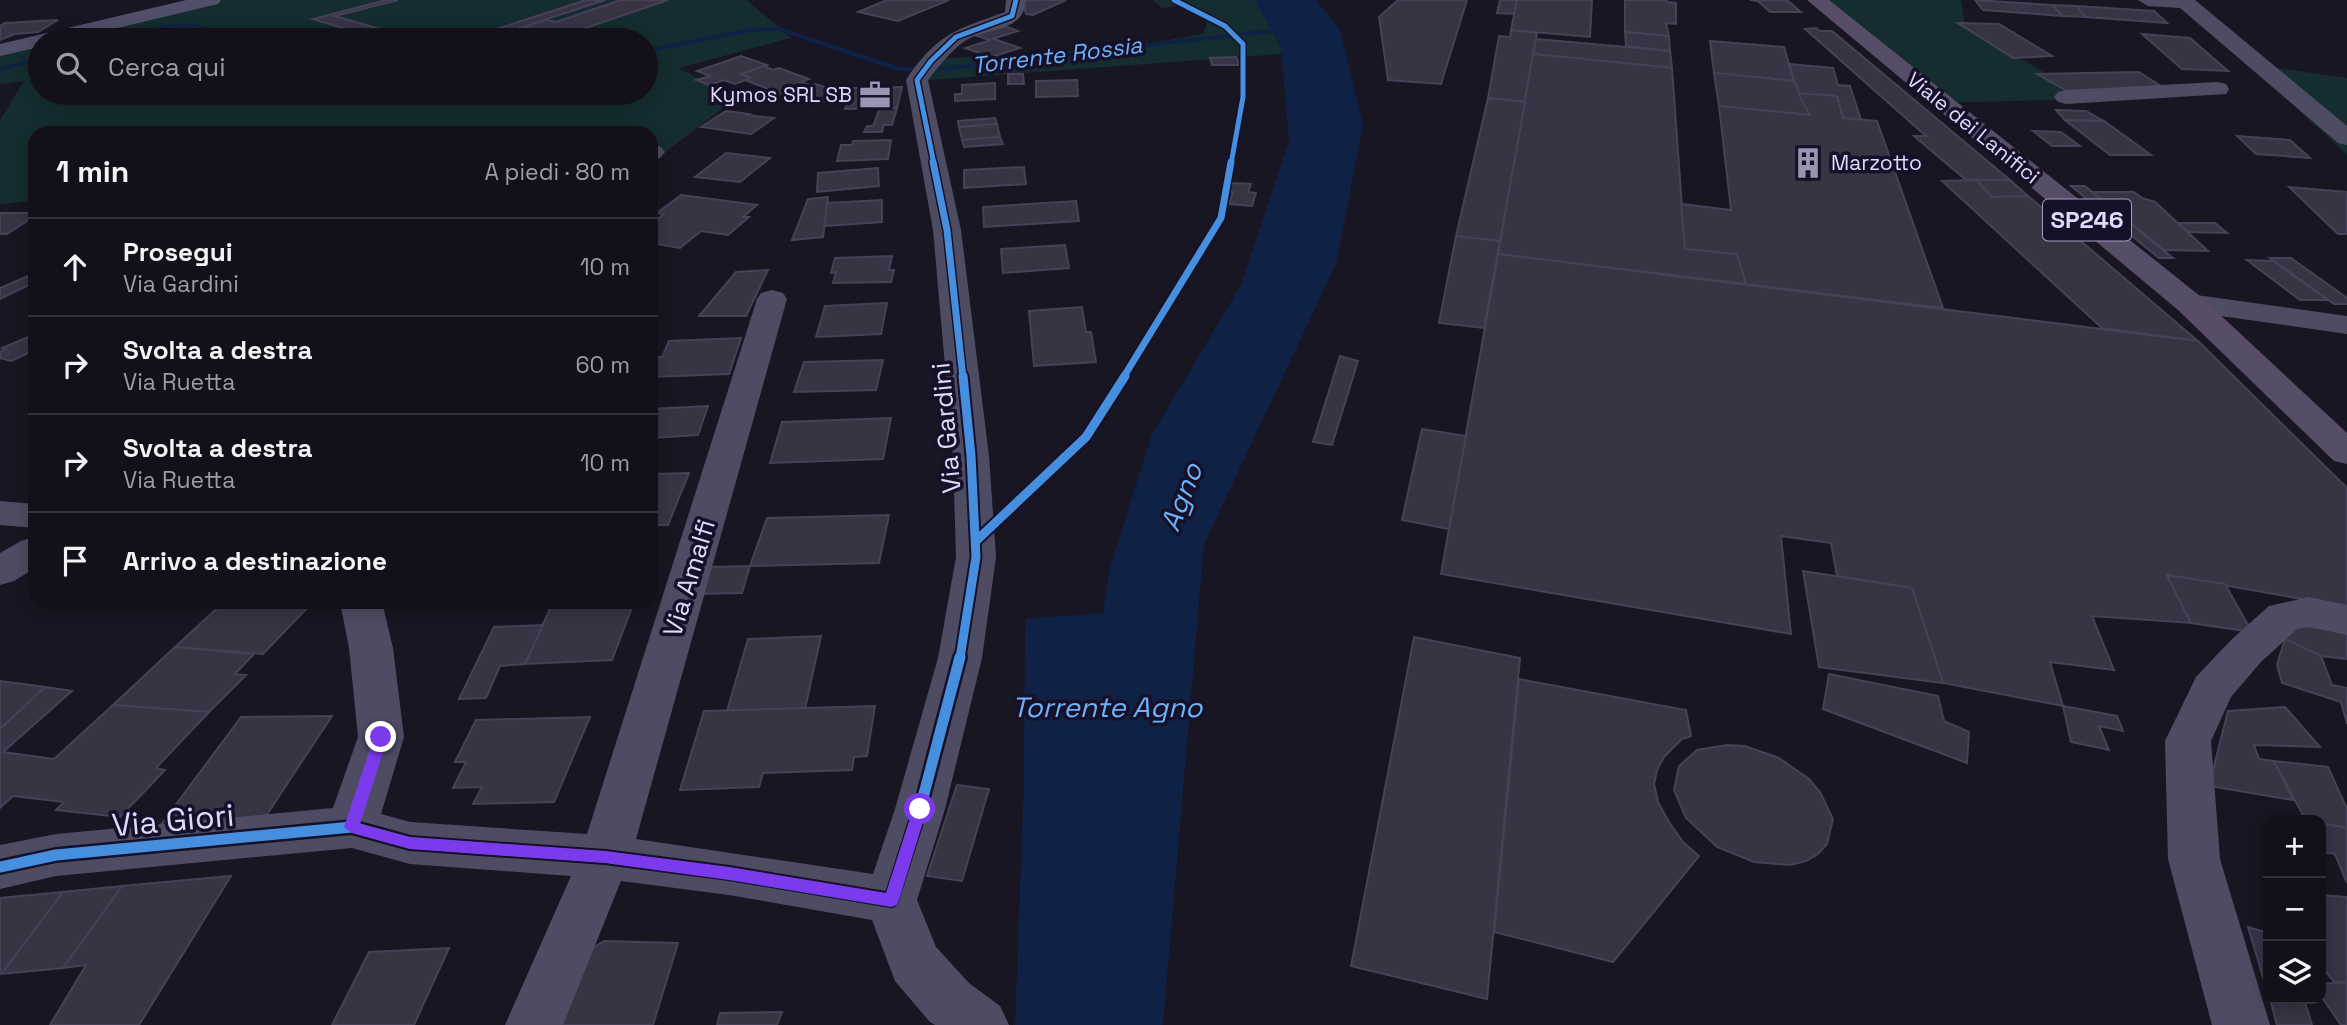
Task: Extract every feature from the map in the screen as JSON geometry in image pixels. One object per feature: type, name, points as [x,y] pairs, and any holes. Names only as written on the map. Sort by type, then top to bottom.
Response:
[{"type":"main road","points":[[95,28],[211,0]]},
{"type":"main road","name":"Viale dei Lanifici","points":[[1817,0],[2189,303],[2347,453]]},
{"type":"main road","points":[[0,50],[28,44]]},
{"type":"street","name":"Via Gardini","points":[[891,900],[920,809],[960,658],[976,556],[971,456],[947,230],[924,71],[966,31],[1012,16],[1016,12],[1016,0]]},
{"type":"street","points":[[2148,0],[2185,1],[2347,138]]},
{"type":"street","points":[[2066,97],[2218,89]]},
{"type":"street","name":"Via Amalfi","points":[[534,1025],[605,857],[772,299]]},
{"type":"street","points":[[2189,303],[2347,325]]},
{"type":"street","points":[[0,513],[28,515]]},
{"type":"street","points":[[0,571],[28,554]]},
{"type":"street","points":[[362,609],[371,648],[381,737],[352,827],[410,843],[605,857],[729,873],[891,900],[915,963],[949,1002],[980,1025]]},
{"type":"street","points":[[2241,1025],[2194,859],[2188,741],[2212,689],[2246,651],[2284,617],[2309,612],[2347,620]]},
{"type":"street","name":"Via Giori","points":[[0,867],[56,855],[352,827]]},
{"type":"green space","points":[[211,0],[747,0],[791,38],[679,68],[735,99],[658,158],[658,126],[28,126],[28,202],[0,204],[0,120],[24,81],[0,84],[0,53],[28,45],[28,105],[658,105],[658,28],[98,28]]},
{"type":"green space","points":[[1153,0],[1255,0],[1281,47],[1281,54],[916,81],[932,59],[1123,48],[1203,34],[1207,23],[1192,8],[1162,8]]},
{"type":"green space","points":[[1810,0],[1961,0],[1965,23],[2086,99],[1938,103]]},
{"type":"green space","points":[[2249,64],[2347,78],[2347,155]]},
{"type":"water","name":"Torrente Agno","points":[[1255,0],[1316,0],[1340,30],[1363,125],[1336,264],[1204,544],[1163,1025],[1015,1025],[1024,782],[1025,619],[1103,613],[1110,568],[1152,434],[1241,285],[1289,141],[1281,47]]},
{"type":"building","points":[[386,0],[398,0],[335,16],[376,28],[343,28],[313,19]]},
{"type":"building","points":[[586,0],[605,0],[520,28],[500,28]]},
{"type":"building","points":[[621,0],[668,0],[585,28],[524,27],[546,20],[556,22]]},
{"type":"building","points":[[887,0],[949,0],[898,21],[858,12]]},
{"type":"building","points":[[1028,0],[1066,0],[1033,15],[1026,14],[1023,3]]},
{"type":"building","points":[[1398,0],[1467,0],[1441,84],[1388,80],[1379,17]]},
{"type":"building","points":[[1500,0],[1517,0],[1514,14],[1497,13]]},
{"type":"building","points":[[1517,0],[1592,0],[1590,37],[1511,30]]},
{"type":"building","points":[[1625,0],[1666,0],[1676,3],[1676,24],[1666,23],[1669,36],[1625,32]]},
{"type":"building","points":[[1750,0],[1787,0],[1801,12],[1770,12],[1758,1]]},
{"type":"building","points":[[1975,0],[2052,5],[2063,16],[1983,10]]},
{"type":"building","points":[[2052,5],[2076,6],[2086,17],[2063,16]]},
{"type":"building","points":[[2076,6],[2154,11],[2167,23],[2086,17]]},
{"type":"building","points":[[58,20],[45,28],[28,28],[28,33],[15,34],[0,40],[0,26],[5,23]]},
{"type":"building","points":[[1958,23],[1999,24],[2052,56],[2013,58]]},
{"type":"building","points":[[1005,26],[1018,31],[989,40],[975,35]]},
{"type":"building","points":[[1816,28],[1820,31],[1832,31],[2010,180],[1966,180],[1914,136],[1926,136],[1805,29]]},
{"type":"building","points":[[1511,30],[1537,33],[1525,102],[1488,98],[1499,36],[1510,37]]},
{"type":"building","points":[[1625,32],[1669,36],[1670,51],[1626,46]]},
{"type":"building","points":[[2142,34],[2190,38],[2228,71],[2182,69]]},
{"type":"building","points":[[994,39],[1020,48],[991,57],[965,48]]},
{"type":"building","points":[[1536,39],[1670,51],[1672,68],[1533,54]]},
{"type":"building","points":[[1710,41],[1784,47],[1794,81],[1714,73]]},
{"type":"building","points":[[1533,54],[1672,68],[1685,249],[1737,254],[1746,284],[1498,254]]},
{"type":"building","points":[[741,56],[767,65],[741,74],[751,78],[735,84],[724,80],[709,85],[696,80],[710,76],[697,71]]},
{"type":"building","points":[[1236,57],[1240,65],[1212,65],[1210,58]]},
{"type":"building","points":[[1789,64],[1833,68],[1838,85],[1850,86],[1861,120],[1843,118],[1837,96],[1798,93]]},
{"type":"building","points":[[764,66],[773,70],[779,68],[809,79],[801,82],[810,85],[783,95],[745,80],[751,78],[741,74]]},
{"type":"building","points":[[2139,72],[2164,88],[2067,91],[2037,74]]},
{"type":"building","points":[[1714,73],[1794,81],[1810,115],[1719,106]]},
{"type":"building","points":[[1008,74],[1023,74],[1024,84],[1008,84]]},
{"type":"building","points":[[1077,80],[1078,96],[1036,97],[1036,81]]},
{"type":"building","points":[[995,83],[995,99],[955,101],[955,94],[962,94],[962,85]]},
{"type":"building","points":[[815,84],[838,91],[851,91],[852,88],[848,101],[802,102],[783,95]]},
{"type":"building","name":"Kymos SRL SB","points":[[902,87],[897,108],[845,109],[852,88]]},
{"type":"building","name":"Marzotto","points":[[1798,93],[1837,96],[1843,118],[1877,121],[1943,308],[1746,284],[1737,254],[1685,249],[1681,204],[1731,210],[1719,106],[1810,115]]},
{"type":"building","points":[[1488,98],[1525,102],[1500,241],[1456,236]]},
{"type":"building","points":[[880,108],[897,108],[892,125],[884,125],[882,132],[864,132],[867,126],[873,126]]},
{"type":"building","points":[[2056,110],[2086,111],[2104,121],[2065,120]]},
{"type":"building","points":[[726,111],[774,118],[751,134],[701,127]]},
{"type":"building","points":[[995,118],[997,124],[959,127],[958,121]]},
{"type":"building","points":[[2065,120],[2104,121],[2151,155],[2110,155]]},
{"type":"building","points":[[997,124],[1000,137],[962,140],[959,127]]},
{"type":"building","points":[[2033,131],[2061,132],[2080,146],[2052,146]]},
{"type":"building","points":[[2237,136],[2290,140],[2310,158],[2256,154]]},
{"type":"building","points":[[1000,137],[1003,144],[964,147],[962,140]]},
{"type":"building","points":[[891,140],[888,159],[837,161],[841,145],[852,145],[853,141]]},
{"type":"building","points":[[726,153],[770,158],[740,182],[695,177]]},
{"type":"building","points":[[1024,167],[1026,184],[964,188],[964,170]]},
{"type":"building","points":[[878,168],[879,186],[817,192],[818,173]]},
{"type":"building","points":[[1976,180],[2010,180],[2028,196],[1992,197]]},
{"type":"building","points":[[1976,180],[1992,197],[2028,196],[2198,341],[2102,328],[1942,181]]},
{"type":"building","points":[[1232,183],[1251,184],[1248,192],[1256,193],[1252,206],[1229,204],[1233,192],[1228,192]]},
{"type":"building","points":[[2071,186],[2085,186],[2173,258],[2159,258]]},
{"type":"building","points":[[2289,187],[2347,192],[2347,234],[2338,234]]},
{"type":"building","points":[[2092,192],[2134,192],[2155,202],[2208,251],[2164,250]]},
{"type":"building","points":[[681,195],[757,205],[743,217],[749,217],[728,235],[701,231],[680,248],[658,244],[658,219],[664,214],[658,212]]},
{"type":"building","points":[[828,197],[823,237],[792,240],[808,199]]},
{"type":"building","points":[[882,200],[882,222],[825,226],[827,203]]},
{"type":"building","points":[[1076,201],[1079,221],[984,227],[983,207]]},
{"type":"building","points":[[0,213],[28,213],[28,220],[7,234],[0,234]]},
{"type":"building","points":[[2178,223],[2215,223],[2227,233],[2188,232]]},
{"type":"building","points":[[1456,236],[1500,241],[1484,328],[1439,323]]},
{"type":"building","points":[[1065,245],[1069,268],[1003,273],[1001,249]]},
{"type":"building","points":[[1498,254],[2198,341],[2347,488],[2347,607],[2167,575],[2191,623],[2092,616],[2114,670],[2050,662],[2063,706],[1943,683],[1912,588],[1837,576],[1831,543],[1781,536],[1791,634],[1441,574]]},
{"type":"building","points":[[892,256],[889,270],[894,270],[891,282],[833,283],[836,272],[831,273],[835,258]]},
{"type":"building","points":[[2270,258],[2291,258],[2347,298],[2347,304],[2334,304]]},
{"type":"building","points":[[2247,260],[2273,261],[2328,300],[2300,300]]},
{"type":"building","points":[[768,270],[746,316],[699,316],[736,272]]},
{"type":"building","points":[[28,276],[28,285],[0,299],[0,288]]},
{"type":"building","points":[[887,303],[881,334],[816,337],[825,306]]},
{"type":"building","points":[[1082,307],[1086,332],[1091,332],[1096,362],[1034,366],[1029,311]]},
{"type":"building","points":[[28,337],[28,353],[11,361],[0,358],[0,352],[5,349],[2,348]]},
{"type":"building","points":[[741,338],[729,374],[658,377],[658,357],[662,357],[669,341]]},
{"type":"building","points":[[1340,356],[1358,361],[1332,445],[1313,442]]},
{"type":"building","points":[[883,360],[876,390],[794,392],[804,362]]},
{"type":"building","points":[[708,406],[698,435],[658,438],[658,409]]},
{"type":"building","points":[[891,418],[883,459],[770,463],[782,422]]},
{"type":"building","points":[[1422,429],[1466,436],[1449,529],[1402,520]]},
{"type":"building","points":[[689,473],[668,525],[658,525],[658,474]]},
{"type":"building","points":[[889,515],[879,563],[750,566],[767,518]]},
{"type":"building","points":[[750,566],[742,593],[699,594],[708,567]]},
{"type":"building","points":[[1803,571],[1912,588],[1943,683],[1819,667]]},
{"type":"building","points":[[2167,575],[2225,584],[2252,632],[2191,623]]},
{"type":"building","points":[[216,609],[306,609],[263,654],[175,647]]},
{"type":"building","points":[[550,609],[631,609],[612,660],[525,664]]},
{"type":"building","points":[[543,625],[525,664],[500,666],[486,698],[459,699],[494,627]]},
{"type":"building","points":[[2300,625],[2347,626],[2347,659],[2321,656],[2285,639]]},
{"type":"building","points":[[821,636],[805,709],[727,711],[748,639]]},
{"type":"building","points":[[1414,637],[1520,658],[1487,999],[1351,966]]},
{"type":"building","points":[[2285,639],[2321,656],[2332,685],[2347,688],[2347,724],[2341,702],[2282,683],[2277,665]]},
{"type":"building","points":[[175,647],[254,654],[235,674],[246,675],[209,712],[113,705]]},
{"type":"building","points":[[1829,674],[1938,696],[1944,721],[1969,732],[1967,763],[1823,709]]},
{"type":"building","points":[[1519,679],[1686,710],[1691,736],[1682,739],[1664,757],[1654,784],[1658,802],[1669,822],[1683,842],[1699,856],[1613,962],[1494,932]]},
{"type":"building","points":[[0,681],[45,687],[0,729]]},
{"type":"building","points":[[45,687],[72,691],[3,752],[54,759],[113,705],[209,712],[156,768],[165,770],[120,817],[56,810],[64,802],[13,796],[0,808],[0,729]]},
{"type":"building","points":[[875,706],[867,756],[854,757],[852,770],[763,773],[759,787],[680,790],[704,711]]},
{"type":"building","points":[[2063,706],[2117,716],[2123,731],[2099,726],[2109,750],[2071,742]]},
{"type":"building","points":[[2285,707],[2320,747],[2254,745],[2259,759],[2274,761],[2293,800],[2209,786],[2228,711]]},
{"type":"building","points":[[332,716],[260,825],[160,826],[241,717]]},
{"type":"building","points":[[590,717],[554,802],[473,804],[482,787],[453,788],[466,762],[455,762],[476,720]]},
{"type":"building","points":[[1727,745],[1745,746],[1779,758],[1809,779],[1820,792],[1833,819],[1827,844],[1818,854],[1806,861],[1790,865],[1754,862],[1717,847],[1686,818],[1674,790],[1679,766],[1697,750]]},
{"type":"building","points":[[2274,761],[2328,767],[2347,809],[2347,828],[2326,824],[2326,815],[2303,815]]},
{"type":"building","points":[[957,785],[989,789],[962,881],[927,876]]},
{"type":"building","points":[[2326,824],[2347,828],[2347,883],[2335,854],[2326,852]]},
{"type":"building","points":[[231,876],[139,1025],[50,1025],[86,965],[63,968],[122,886]]},
{"type":"building","points":[[122,886],[63,968],[1,974],[63,892]]},
{"type":"building","points":[[63,892],[1,974],[0,974],[0,898]]},
{"type":"building","points":[[2326,895],[2347,897],[2347,982],[2335,983],[2326,972]]},
{"type":"building","points":[[2248,927],[2263,932],[2263,977]]},
{"type":"building","points":[[604,941],[678,943],[653,1025],[544,1025],[570,962]]},
{"type":"building","points":[[449,948],[414,1025],[332,1025],[369,952]]},
{"type":"building","points":[[2347,982],[2347,1025],[2341,1025],[2326,1003],[2326,984]]},
{"type":"building","points":[[2271,1004],[2306,1004],[2312,1025],[2277,1025]]},
{"type":"building","points":[[782,1012],[777,1025],[717,1025],[720,1013]]},
{"type":"waterway","name":"Torrente Rossia","points":[[161,28],[202,28]]},
{"type":"waterway","name":"Torrente Rossia","points":[[658,49],[751,30],[780,29],[900,69],[933,70],[1288,29]]},
{"type":"waterway","name":"Torrente Rossia","points":[[0,69],[28,62]]},
{"type":"cycle path","points":[[0,867],[56,855],[352,827],[410,843],[605,857],[729,873],[891,900],[920,809],[960,658],[976,557],[971,456],[947,230],[917,80],[931,61],[956,37],[1012,16],[1016,0]]},
{"type":"cycle path","points":[[976,541],[1086,437],[1221,218],[1243,97],[1243,44],[1225,26],[1174,0]]},
{"type":"place","name":"Kymos SRL SB","points":[[875,95]]},
{"type":"place","name":"Marzotto","points":[[1808,163]]},
{"type":"route","points":[[381,737],[352,827],[410,843],[605,857],[729,873],[891,900],[920,809]]},
{"type":"water label","name":"Agno","points":[[1181,497]]}]
